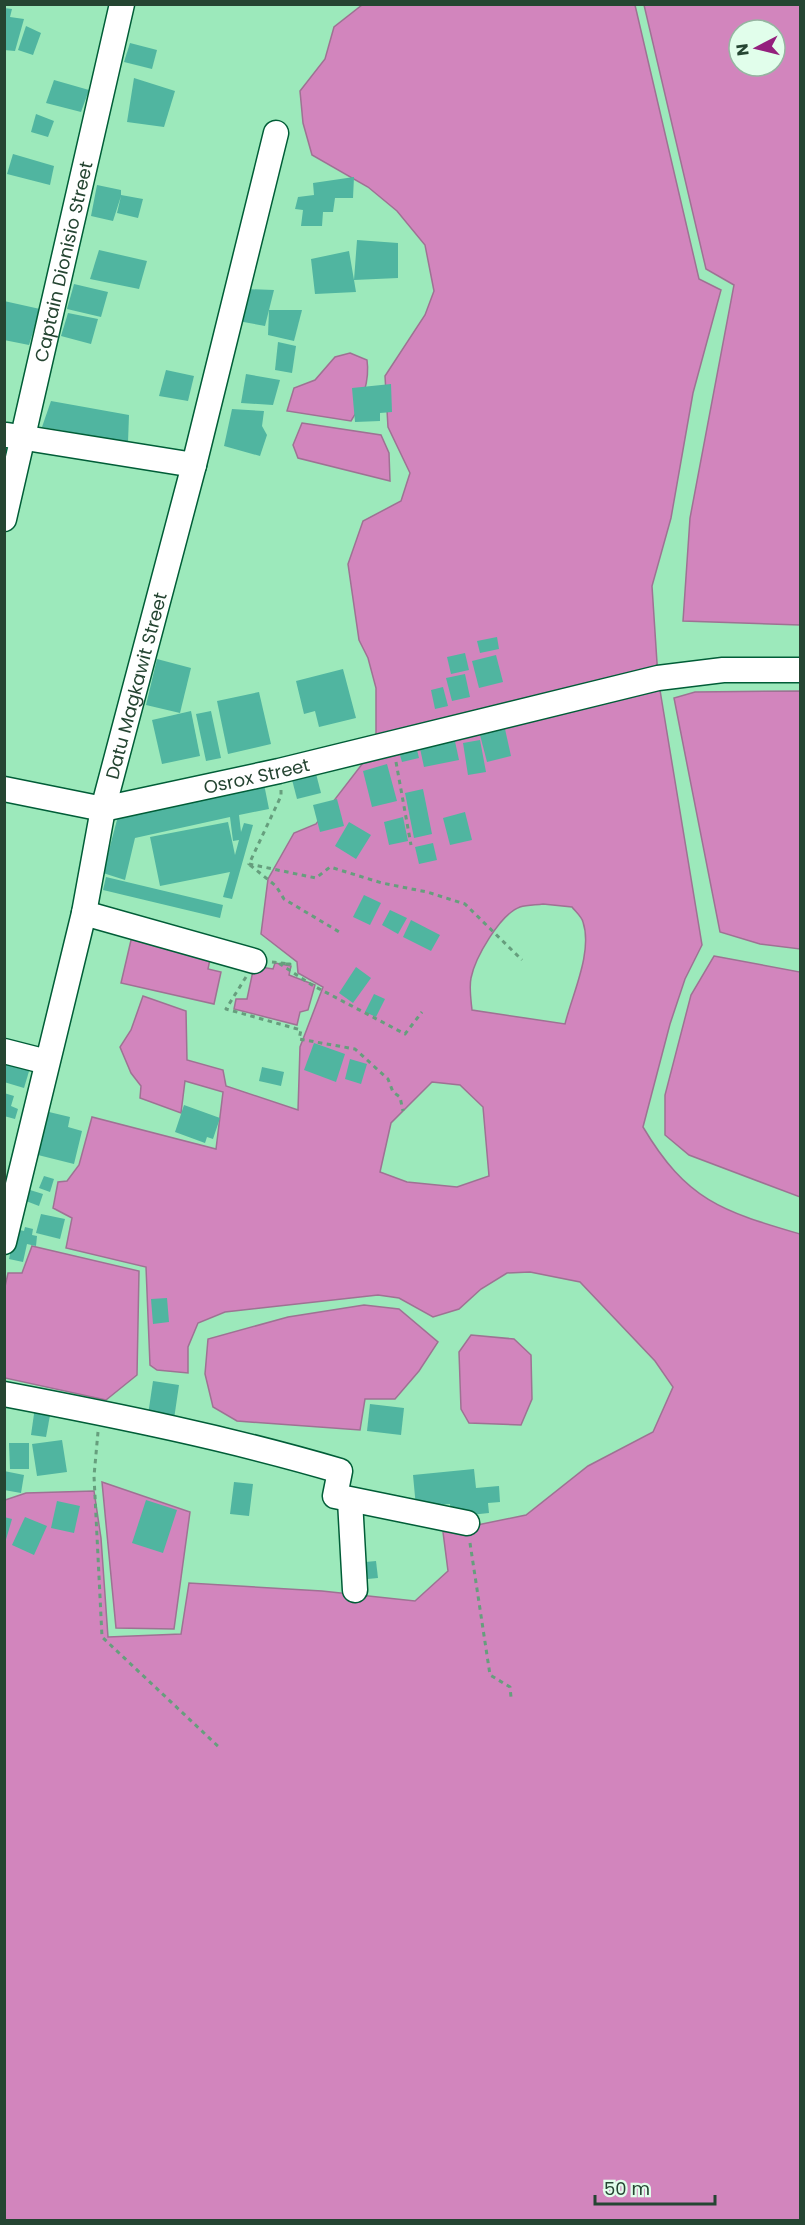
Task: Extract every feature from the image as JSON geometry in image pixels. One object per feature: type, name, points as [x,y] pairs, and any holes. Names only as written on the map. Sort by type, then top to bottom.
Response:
[{"type":"street","name":"Captain Dionisio Street","points":[[4,519],[13,436],[122,4]]},
{"type":"street","name":"Datu Magkawit Street","points":[[4,1242],[84,913],[103,809],[194,465],[276,133]]},
{"type":"street","points":[[13,436],[194,465]]},
{"type":"street","name":"Osrox Street","points":[[4,789],[103,809],[279,771],[616,687],[723,670],[801,670]]},
{"type":"street","points":[[84,913],[254,961]]},
{"type":"street","points":[[4,1051],[47,1062]]},
{"type":"street","points":[[4,1394],[183,1428],[340,1471],[335,1496],[467,1523]]},
{"type":"street","points":[[350,1500],[355,1590]]},
{"type":"path","points":[[392,743],[411,845]]},
{"type":"path","points":[[249,864],[281,796],[279,771]]},
{"type":"path","points":[[249,864],[316,878],[330,867],[382,884],[427,892],[465,904],[522,960]]},
{"type":"path","points":[[249,864],[276,886],[284,899],[341,933]]},
{"type":"path","points":[[403,1111],[400,1097],[393,1092],[388,1079],[355,1049],[299,1039],[301,1030],[226,1009],[254,961],[290,964],[280,964],[317,988],[405,1034],[422,1012]]},
{"type":"path","points":[[101,1412],[93,1476],[102,1637],[221,1749]]},
{"type":"path","points":[[467,1523],[490,1675],[510,1687],[511,1697]]},
{"type":"shaded area","points":[[362,5],[635,5],[699,279],[721,290],[693,393],[671,518],[652,586],[658,678],[702,945],[685,979],[670,1024],[643,1127],[675,1172],[709,1200],[749,1218],[800,1234],[800,2220],[5,2220],[5,1500],[26,1493],[94,1491],[101,1538],[108,1637],[181,1634],[189,1583],[322,1591],[415,1601],[448,1571],[443,1532],[526,1515],[588,1466],[653,1432],[673,1387],[655,1361],[580,1282],[530,1272],[507,1273],[481,1289],[459,1309],[433,1317],[399,1298],[378,1295],[225,1312],[198,1323],[188,1347],[188,1373],[157,1370],[150,1365],[146,1267],[66,1248],[72,1218],[53,1208],[58,1182],[67,1181],[79,1165],[92,1117],[216,1149],[223,1092],[185,1081],[181,1113],[140,1098],[141,1086],[131,1073],[120,1047],[131,1030],[143,996],[186,1011],[187,1060],[223,1070],[226,1086],[298,1110],[300,1047],[323,987],[298,973],[297,962],[261,934],[268,879],[294,833],[316,824],[376,746],[376,688],[368,658],[359,640],[348,564],[363,521],[401,501],[410,473],[388,427],[385,376],[425,315],[434,291],[425,245],[397,211],[368,187],[312,155],[303,123],[300,91],[325,59],[334,27]],"holes":[[[543,904],[572,907],[582,920],[585,934],[584,960],[565,1024],[472,1010],[470,990],[473,969],[497,927],[512,911],[523,906]],[[432,1082],[460,1085],[483,1107],[489,1176],[457,1187],[407,1182],[380,1172],[391,1123]]]},
{"type":"shaded area","points":[[644,5],[800,5],[800,625],[683,621],[690,518],[734,285],[706,269]]},
{"type":"shaded area","points":[[350,353],[367,360],[368,368],[364,392],[351,421],[287,411],[294,388],[315,380],[335,357]]},
{"type":"shaded area","points":[[302,423],[381,435],[389,453],[390,481],[298,458],[293,445]]},
{"type":"shaded area","points":[[800,691],[800,949],[760,944],[720,932],[674,698],[695,692]]},
{"type":"shaded area","points":[[132,936],[211,954],[208,969],[221,972],[214,1004],[121,983]]},
{"type":"shaded area","points":[[714,956],[800,972],[800,1197],[689,1155],[665,1135],[665,1095],[691,995]]},
{"type":"shaded area","points":[[275,963],[291,966],[289,975],[315,985],[308,1010],[300,1012],[297,1025],[234,1009],[236,999],[247,999],[254,966],[273,969]]},
{"type":"shaded area","points":[[32,1246],[139,1271],[137,1375],[106,1400],[5,1378],[4,1291],[8,1273],[22,1273]]},
{"type":"shaded area","points":[[364,1305],[399,1309],[438,1342],[419,1371],[395,1399],[365,1399],[360,1430],[237,1421],[213,1407],[205,1374],[208,1339],[288,1317]]},
{"type":"shaded area","points":[[471,1335],[514,1339],[531,1355],[532,1399],[521,1425],[469,1423],[461,1409],[459,1352]]},
{"type":"shaded area","points":[[102,1482],[190,1512],[174,1629],[116,1628]]},
{"type":"building","points":[[4,8],[12,9],[10,17],[24,19],[15,51],[4,50]]},
{"type":"building","points":[[26,26],[41,33],[33,55],[18,50]]},
{"type":"building","points":[[130,43],[157,50],[152,69],[124,62]]},
{"type":"building","points":[[134,78],[175,91],[164,127],[127,122]]},
{"type":"building","points":[[54,80],[89,90],[81,112],[46,103]]},
{"type":"building","points":[[36,114],[54,121],[48,137],[31,132]]},
{"type":"building","points":[[13,154],[54,166],[50,185],[7,174]]},
{"type":"building","points":[[354,177],[353,198],[335,198],[333,212],[323,212],[322,226],[301,226],[303,210],[295,209],[298,197],[314,195],[313,183]]},
{"type":"building","points":[[97,185],[121,190],[121,195],[143,199],[138,218],[117,213],[121,196],[113,221],[91,216]]},
{"type":"building","points":[[357,240],[398,243],[398,278],[354,280]]},
{"type":"building","points":[[99,250],[147,261],[139,289],[90,279]]},
{"type":"building","points":[[349,251],[356,292],[315,294],[311,259]]},
{"type":"building","points":[[74,284],[108,292],[101,317],[67,309]]},
{"type":"building","points":[[244,289],[274,290],[265,326],[238,321]]},
{"type":"building","points":[[4,301],[40,309],[29,345],[4,340]]},
{"type":"building","points":[[269,310],[302,310],[294,341],[268,335]]},
{"type":"building","points":[[68,313],[98,319],[91,344],[61,336]]},
{"type":"building","points":[[278,342],[296,346],[292,373],[275,370]]},
{"type":"building","points":[[166,370],[194,376],[188,401],[159,396]]},
{"type":"building","points":[[246,374],[280,380],[273,405],[241,403]]},
{"type":"building","points":[[391,384],[392,412],[380,413],[380,421],[355,422],[352,388]]},
{"type":"building","points":[[51,401],[129,415],[128,442],[42,427]]},
{"type":"building","points":[[232,409],[264,411],[262,426],[267,435],[260,456],[224,446]]},
{"type":"building","points":[[497,637],[499,649],[480,653],[477,641]]},
{"type":"building","points":[[465,653],[469,670],[451,674],[447,657]]},
{"type":"building","points":[[496,655],[503,682],[479,688],[472,661]]},
{"type":"building","points":[[157,659],[191,668],[180,713],[146,705]]},
{"type":"building","points":[[343,669],[356,718],[319,727],[315,711],[304,714],[296,681]]},
{"type":"building","points":[[465,674],[470,697],[452,701],[446,678]]},
{"type":"building","points":[[443,687],[448,706],[435,709],[431,690]]},
{"type":"building","points":[[259,692],[271,744],[228,754],[217,701]]},
{"type":"building","points":[[191,711],[200,756],[162,764],[152,720]]},
{"type":"building","points":[[211,711],[221,758],[206,761],[196,714]]},
{"type":"building","points":[[505,729],[511,756],[487,762],[480,735]]},
{"type":"building","points":[[453,732],[459,760],[424,767],[418,739]]},
{"type":"building","points":[[480,740],[486,772],[468,775],[463,743]]},
{"type":"building","points":[[415,741],[419,758],[402,762],[397,745]]},
{"type":"building","points":[[387,764],[397,801],[372,807],[363,771]]},
{"type":"building","points":[[314,766],[321,793],[297,799],[290,772]]},
{"type":"building","points":[[264,784],[269,809],[239,815],[241,832],[244,823],[253,825],[232,899],[223,897],[230,872],[160,886],[150,837],[228,822],[235,855],[239,840],[233,841],[230,817],[135,838],[125,880],[103,873],[118,816]]},
{"type":"building","points":[[423,789],[432,834],[414,838],[405,793]]},
{"type":"building","points":[[337,799],[344,826],[320,832],[313,805]]},
{"type":"building","points":[[465,812],[472,840],[450,845],[443,818]]},
{"type":"building","points":[[403,817],[408,841],[389,845],[384,822]]},
{"type":"building","points":[[349,822],[371,835],[356,859],[335,846]]},
{"type":"building","points":[[433,843],[437,860],[419,864],[415,847]]},
{"type":"building","points":[[106,877],[223,905],[220,918],[103,890]]},
{"type":"building","points":[[364,895],[381,903],[370,925],[353,917]]},
{"type":"building","points":[[390,910],[407,918],[398,934],[382,925]]},
{"type":"building","points":[[411,920],[440,935],[431,951],[403,937]]},
{"type":"building","points":[[356,967],[371,978],[353,1003],[339,993]]},
{"type":"building","points":[[374,994],[385,999],[376,1017],[365,1012]]},
{"type":"building","points":[[314,1043],[345,1054],[336,1082],[304,1070]]},
{"type":"building","points":[[350,1059],[367,1064],[361,1084],[345,1079]]},
{"type":"building","points":[[4,1060],[30,1068],[24,1088],[4,1082]]},
{"type":"building","points":[[262,1067],[284,1072],[281,1086],[259,1081]]},
{"type":"building","points":[[4,1093],[14,1096],[11,1106],[18,1109],[15,1119],[4,1116]]},
{"type":"building","points":[[184,1105],[220,1118],[213,1139],[207,1137],[205,1143],[175,1132]]},
{"type":"building","points":[[49,1112],[70,1117],[68,1127],[82,1131],[74,1164],[38,1155]]},
{"type":"building","points":[[44,1176],[54,1179],[50,1192],[39,1188]]},
{"type":"building","points":[[30,1190],[43,1194],[39,1206],[26,1201]]},
{"type":"building","points":[[41,1214],[65,1219],[60,1239],[36,1233]]},
{"type":"building","points":[[25,1227],[33,1229],[32,1235],[37,1236],[36,1246],[27,1244],[23,1262],[9,1259],[15,1229],[24,1231]]},
{"type":"building","points":[[167,1298],[169,1322],[153,1324],[151,1299]]},
{"type":"building","points":[[153,1381],[179,1385],[174,1419],[148,1415]]},
{"type":"building","points":[[370,1404],[404,1408],[401,1435],[367,1431]]},
{"type":"building","points":[[35,1407],[51,1410],[46,1437],[31,1435]]},
{"type":"building","points":[[62,1440],[67,1472],[37,1476],[32,1444]]},
{"type":"building","points":[[9,1443],[29,1443],[29,1469],[10,1469]]},
{"type":"building","points":[[474,1469],[476,1488],[499,1486],[500,1502],[488,1503],[489,1513],[451,1517],[450,1504],[416,1507],[413,1475]]},
{"type":"building","points":[[4,1471],[24,1475],[21,1493],[4,1490]]},
{"type":"building","points":[[234,1482],[253,1484],[249,1516],[230,1514]]},
{"type":"building","points":[[146,1500],[177,1510],[163,1553],[132,1543]]},
{"type":"building","points":[[57,1501],[80,1506],[74,1533],[51,1528]]},
{"type":"building","points":[[4,1517],[12,1519],[5,1543],[4,1543]]},
{"type":"building","points":[[25,1517],[47,1526],[34,1555],[12,1545]]},
{"type":"building","points":[[376,1561],[378,1578],[357,1580],[355,1563]]}]
